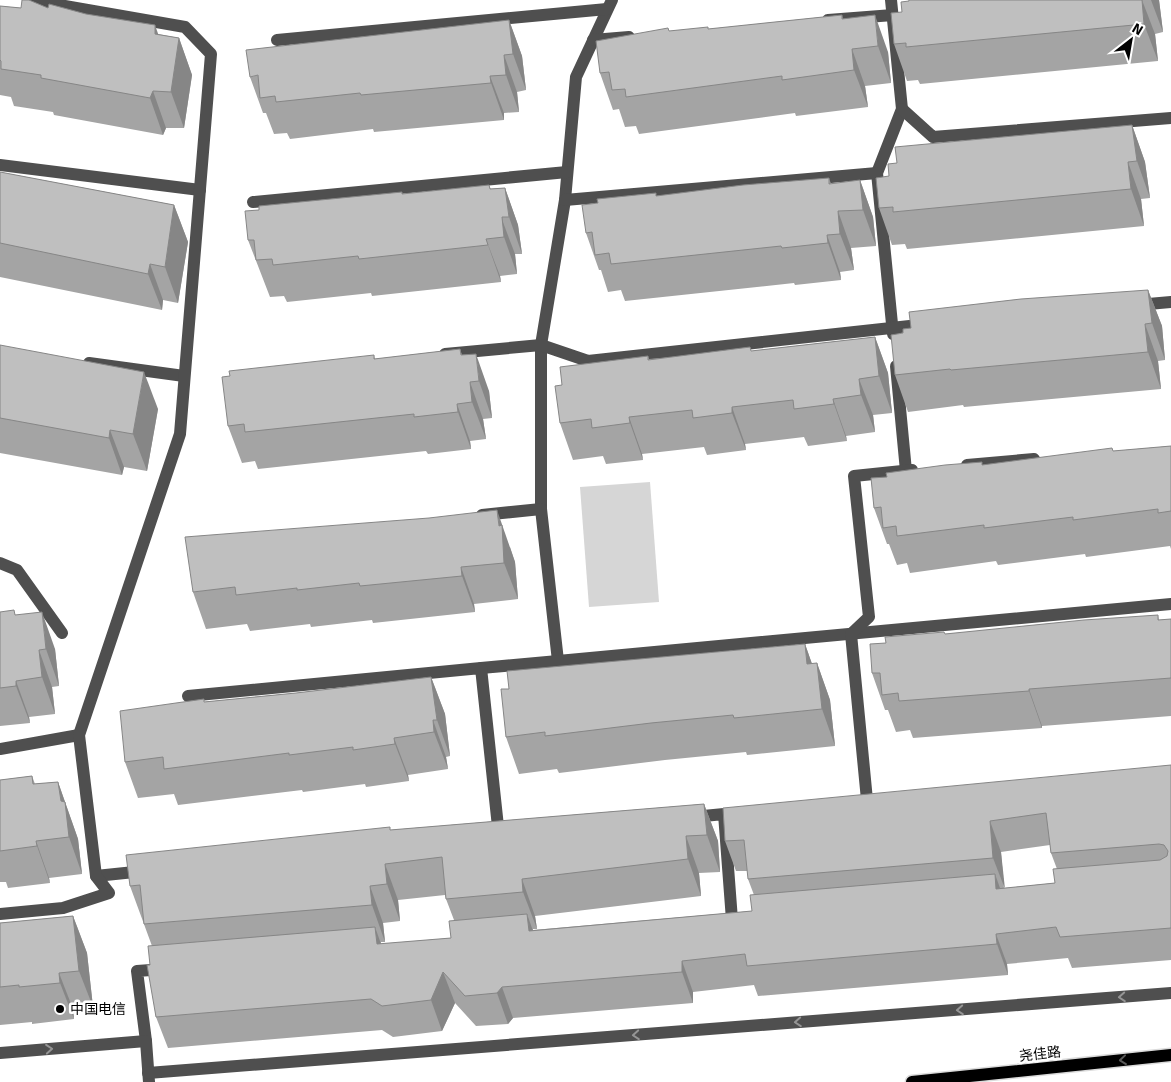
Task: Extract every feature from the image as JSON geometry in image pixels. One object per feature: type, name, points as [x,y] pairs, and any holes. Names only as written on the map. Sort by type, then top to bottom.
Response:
[{"type":"main road","name":"尧佳路","points":[[912,1082],[1171,1055]]},
{"type":"lane","points":[[0,914],[63,908],[109,893],[96,876],[79,735],[180,434],[211,54],[185,27],[31,0]]},
{"type":"lane","points":[[891,0],[902,109],[877,173],[906,470]]},
{"type":"lane","points":[[558,661],[541,509],[541,345],[565,200],[576,77],[609,4]]},
{"type":"lane","points":[[277,40],[609,4]]},
{"type":"lane","points":[[815,21],[893,15]]},
{"type":"lane","points":[[593,40],[641,36]]},
{"type":"lane","points":[[902,109],[933,137],[1171,118]]},
{"type":"lane","points":[[0,165],[200,190]]},
{"type":"lane","points":[[253,202],[567,172]]},
{"type":"lane","points":[[565,200],[877,173]]},
{"type":"lane","points":[[1121,307],[1171,302]]},
{"type":"lane","points":[[434,355],[541,345],[588,361],[942,323]]},
{"type":"lane","points":[[78,361],[184,376]]},
{"type":"lane","points":[[955,466],[1044,458]]},
{"type":"lane","points":[[851,634],[869,617],[854,476],[926,469]]},
{"type":"lane","points":[[472,516],[541,509]]},
{"type":"lane","points":[[0,563],[17,570],[62,633]]},
{"type":"lane","points":[[188,696],[1171,604]]},
{"type":"lane","points":[[851,634],[867,800]]},
{"type":"lane","points":[[481,668],[499,836]]},
{"type":"lane","points":[[0,750],[79,735]]},
{"type":"lane","points":[[685,818],[729,813],[732,920]]},
{"type":"lane","points":[[96,876],[155,870]]},
{"type":"lane","points":[[177,968],[137,971],[149,1078],[1171,993]]},
{"type":"lane","points":[[0,1054],[146,1041]]},
{"type":"shaded area","points":[[650,482],[659,602],[589,607],[580,487]]},
{"type":"building","points":[[22,0],[29,0],[48,8],[49,4],[86,14],[155,25],[155,34],[179,38],[171,92],[153,91],[150,98],[41,78],[41,75],[1,69],[0,6],[21,8]]},
{"type":"building","points":[[909,0],[1142,0],[1144,24],[906,47],[906,43],[894,44],[891,13],[902,12],[901,2]]},
{"type":"building","points":[[842,15],[842,19],[875,15],[878,46],[852,49],[854,70],[782,80],[782,76],[626,97],[625,89],[612,90],[609,72],[600,73],[596,41],[668,28],[669,31],[708,27],[708,29]]},
{"type":"building","points":[[509,20],[513,54],[504,55],[506,75],[490,76],[491,83],[361,95],[360,93],[276,102],[275,96],[260,98],[258,75],[250,77],[246,50]]},
{"type":"building","points":[[1132,125],[1137,161],[1128,162],[1131,189],[893,212],[893,207],[879,208],[876,178],[889,176],[888,164],[897,163],[895,147]]},
{"type":"building","points":[[0,172],[174,205],[165,267],[150,264],[148,274],[0,243]]},
{"type":"building","points":[[829,178],[829,184],[860,180],[863,210],[838,211],[840,234],[827,235],[828,243],[782,248],[781,246],[611,264],[609,253],[595,255],[592,232],[586,233],[582,205],[598,203],[597,199],[656,193],[656,196],[743,185]]},
{"type":"building","points":[[489,185],[490,189],[505,188],[509,217],[502,217],[504,237],[486,239],[488,245],[359,259],[358,256],[273,265],[272,259],[256,260],[254,240],[248,240],[245,211],[259,210],[259,206]]},
{"type":"building","points":[[1148,290],[1152,323],[1145,324],[1148,352],[895,375],[891,335],[903,333],[903,329],[911,328],[909,312],[1021,299]]},
{"type":"building","points":[[875,337],[879,376],[859,379],[861,395],[833,399],[834,404],[794,409],[793,400],[732,407],[732,413],[693,418],[692,410],[629,417],[630,423],[592,428],[591,419],[560,423],[555,386],[562,385],[560,367],[648,356],[648,360],[750,347],[751,351]]},
{"type":"building","points":[[0,345],[144,372],[133,434],[110,430],[109,438],[0,418]]},
{"type":"building","points":[[460,349],[461,355],[476,354],[479,381],[470,382],[472,402],[457,404],[458,412],[414,417],[414,414],[245,432],[244,424],[228,426],[222,377],[230,376],[229,371],[374,355],[374,359]]},
{"type":"building","points":[[1171,446],[1171,511],[1158,513],[1158,509],[1073,520],[1073,517],[984,528],[984,525],[897,536],[896,526],[883,528],[881,507],[874,508],[871,478],[887,477],[886,473],[945,465],[982,462],[982,465],[1112,448],[1113,451]]},
{"type":"building","points":[[497,510],[499,526],[502,525],[504,563],[461,567],[462,576],[360,586],[359,583],[297,590],[297,588],[236,595],[235,587],[193,592],[185,537],[429,518]]},
{"type":"building","points":[[14,610],[15,615],[42,612],[46,649],[39,650],[42,677],[16,681],[16,686],[0,688],[0,612]]},
{"type":"building","points":[[1158,615],[1158,620],[1171,619],[1171,678],[899,701],[898,693],[882,695],[880,673],[872,673],[870,644],[886,643],[885,637],[944,632],[945,634],[1084,620]]},
{"type":"building","points":[[805,644],[807,664],[817,663],[822,709],[734,718],[733,715],[545,736],[545,732],[506,737],[501,689],[509,689],[507,671]]},
{"type":"building","points":[[431,677],[437,720],[433,720],[434,732],[394,738],[395,744],[353,750],[353,747],[289,755],[289,753],[164,769],[163,757],[125,762],[120,711],[204,699],[204,702]]},
{"type":"building","points":[[1171,765],[1171,928],[1060,937],[1056,927],[996,934],[997,944],[747,966],[745,954],[682,961],[682,972],[502,987],[497,993],[465,996],[443,972],[431,1000],[382,1006],[371,999],[156,1017],[147,965],[150,965],[148,946],[375,927],[377,944],[451,938],[449,921],[527,914],[529,931],[752,911],[750,895],[995,874],[996,889],[1055,883],[1053,869],[1160,860],[1167,856],[1168,851],[1164,845],[1159,844],[1051,853],[1046,813],[990,821],[993,858],[748,879],[744,840],[725,841],[723,808]]},
{"type":"building","points":[[32,776],[33,784],[58,782],[61,801],[65,802],[69,837],[36,841],[37,846],[0,851],[0,780]]},
{"type":"building","points":[[704,804],[707,835],[686,836],[688,859],[522,879],[523,892],[446,899],[442,857],[385,864],[387,884],[370,886],[372,905],[144,924],[140,885],[130,886],[126,855],[390,827],[390,830]]},
{"type":"building","points":[[73,916],[79,971],[59,973],[60,983],[0,987],[0,923]]},
{"type":"place","name":"中国电信","points":[[60,1009]]}]
